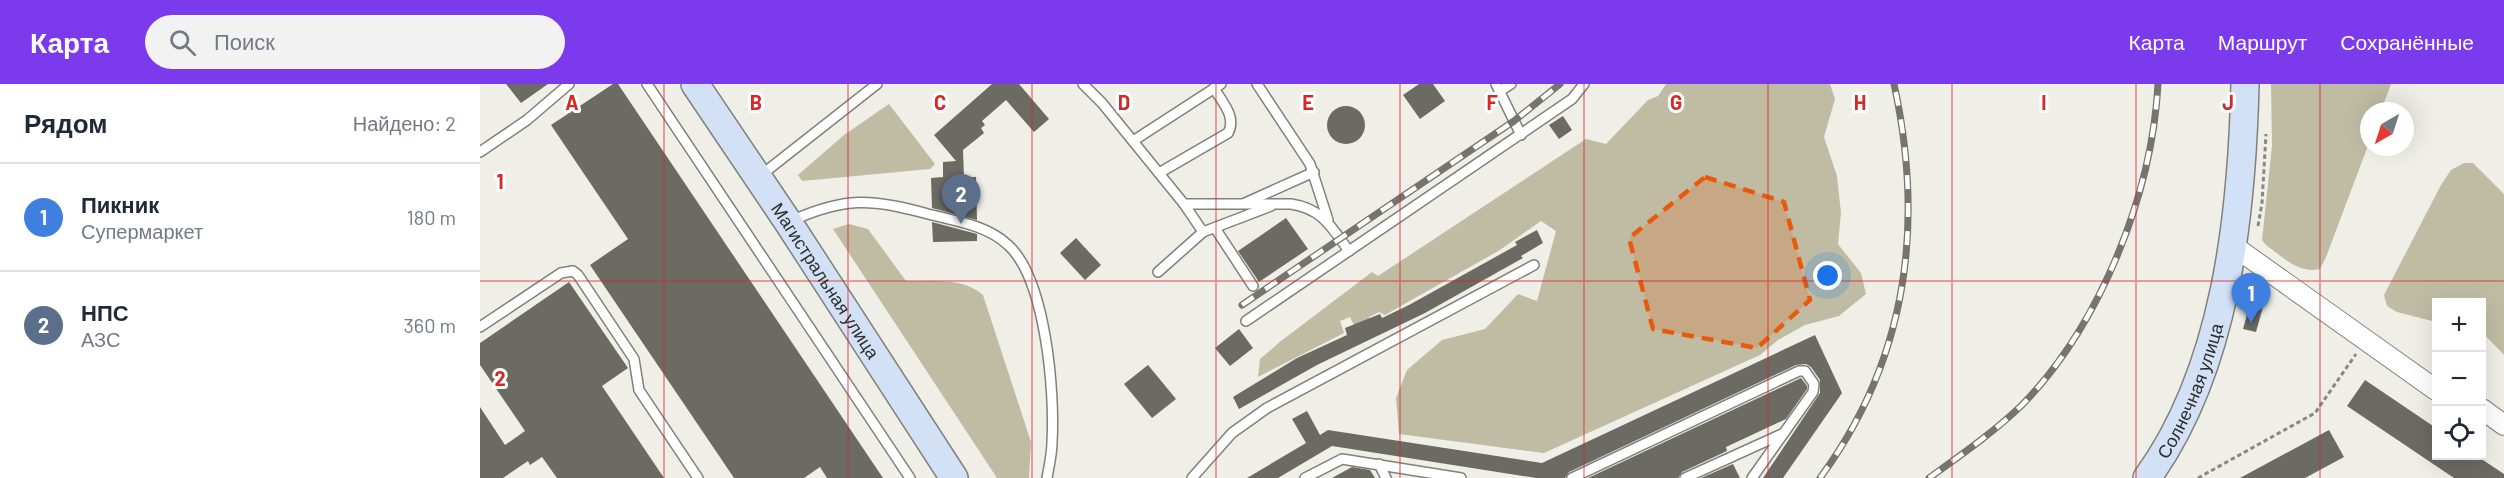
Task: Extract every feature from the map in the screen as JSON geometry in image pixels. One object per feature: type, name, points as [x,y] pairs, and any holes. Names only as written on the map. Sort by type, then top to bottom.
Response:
[{"type":"main road","name":"Магистральная улица","points":[[695,84],[789,222],[954,478]]},
{"type":"main road","name":"Солнечная улица","points":[[2147,478],[2177,431],[2194,387],[2220,303],[2232,245],[2243,150],[2245,84]]},
{"type":"street","points":[[2232,245],[2432,387]]},
{"type":"street","points":[[2486,412],[2504,425]]},
{"type":"lane","points":[[480,152],[527,120],[569,84]]},
{"type":"lane","points":[[647,84],[910,478]]},
{"type":"lane","points":[[758,177],[877,84]]},
{"type":"lane","points":[[1083,84],[1102,103],[1159,173],[1203,232]]},
{"type":"lane","points":[[1257,84],[1314,172],[1328,223]]},
{"type":"lane","points":[[1511,84],[1498,87],[1521,135]]},
{"type":"lane","points":[[1246,321],[1521,135],[1572,99],[1584,84]]},
{"type":"lane","points":[[1133,141],[1217,86],[1231,117],[1231,128],[1228,133],[1159,173]]},
{"type":"lane","points":[[1242,204],[1314,172]]},
{"type":"lane","points":[[789,222],[816,209],[843,203],[890,203],[986,230],[1010,246],[1028,274],[1045,331],[1053,421],[1047,478]]},
{"type":"lane","points":[[1184,204],[1291,204],[1313,209],[1328,223],[1349,251]]},
{"type":"lane","points":[[1158,272],[1203,232],[1278,204]]},
{"type":"lane","points":[[1215,228],[1253,286]]},
{"type":"lane","points":[[1192,478],[1232,433],[1267,408],[1534,265]]},
{"type":"lane","points":[[480,327],[561,273],[573,271],[578,275],[634,359],[639,390],[698,478]]},
{"type":"lane","points":[[1572,478],[1799,371],[1805,371],[1814,384],[1813,392],[1752,478]]},
{"type":"lane","points":[[1685,478],[1785,432]]},
{"type":"lane","points":[[1305,478],[1342,459],[1461,478]]},
{"type":"lane","points":[[1378,464],[1386,478]]},
{"type":"lane","points":[[1412,478],[1424,471]]},
{"type":"path","points":[[2198,478],[2315,413],[2365,340]]},
{"type":"highlighted area","points":[[1705,177],[1784,202],[1810,300],[1757,348],[1653,329],[1629,238]]},
{"type":"shaded area","points":[[1666,84],[1830,84],[1835,99],[1824,137],[1837,176],[1841,213],[1838,244],[1861,273],[1866,294],[1839,316],[1805,325],[1778,340],[1760,355],[1544,453],[1399,434],[1396,398],[1407,370],[1442,340],[1485,329],[1518,294],[1537,301],[1556,231],[1541,221],[1500,250],[1385,315],[1379,312],[1369,317],[1370,322],[1355,327],[1350,317],[1340,321],[1344,333],[1258,377],[1260,359],[1372,272],[1378,276],[1586,139],[1606,144],[1648,100],[1658,96]]},
{"type":"shaded area","points":[[2271,84],[2391,84],[2384,102],[2360,102],[2360,156],[2364,156],[2320,269],[2298,267],[2279,255],[2262,240],[2272,146]]},
{"type":"shaded area","points":[[889,104],[935,164],[930,169],[802,181],[798,175],[844,135]]},
{"type":"shaded area","points":[[2464,163],[2473,163],[2504,194],[2504,355],[2486,336],[2486,298],[2432,298],[2432,321],[2397,312],[2387,306],[2384,295],[2451,170]]},
{"type":"shaded area","points":[[849,224],[868,229],[906,281],[957,283],[975,289],[983,295],[1031,442],[1029,478],[997,478],[833,229]]},
{"type":"building","points":[[506,84],[548,84],[521,103]]},
{"type":"building","points":[[613,84],[618,84],[883,478],[827,478],[820,467],[804,478],[734,478],[590,265],[628,239],[551,125]]},
{"type":"building","points":[[992,84],[1019,84],[1049,119],[1034,132],[1006,100],[982,121],[985,125],[981,128],[984,133],[963,150],[964,177],[976,177],[977,220],[932,208],[931,178],[943,177],[943,162],[956,161],[934,135]]},
{"type":"building","points":[[1419,84],[1433,84],[1445,101],[1420,119],[1403,95]]},
{"type":"building","points":[[1346,106],[1360,111],[1365,125],[1360,139],[1346,144],[1332,139],[1327,125],[1332,111]]},
{"type":"building","points":[[1563,116],[1572,130],[1559,139],[1549,125]]},
{"type":"building","points":[[1286,218],[1308,249],[1259,282],[1238,251]]},
{"type":"building","points":[[932,222],[977,234],[977,241],[933,242]]},
{"type":"building","points":[[1537,230],[1543,243],[1521,256],[1523,258],[1425,313],[1317,365],[1239,409],[1233,397],[1297,358],[1347,335],[1345,328],[1380,314],[1382,318],[1409,305],[1517,245],[1515,242]]},
{"type":"building","points":[[1076,238],[1101,265],[1085,280],[1060,253]]},
{"type":"building","points":[[569,282],[628,368],[602,386],[664,478],[557,478],[542,457],[530,465],[528,461],[503,478],[480,478],[480,407],[505,445],[525,431],[480,365],[480,343]]},
{"type":"building","points":[[2250,304],[2263,307],[2256,332],[2243,329]]},
{"type":"building","points":[[1239,329],[1253,348],[1230,366],[1215,348]]},
{"type":"building","points":[[1815,335],[1842,393],[1783,478],[1763,478],[1820,393],[1820,380],[1806,364],[1796,365],[1569,472],[1565,478],[1536,478],[1332,446],[1278,478],[1247,478],[1306,443],[1292,419],[1307,411],[1320,435],[1328,430],[1542,463]]},
{"type":"building","points":[[1148,365],[1176,399],[1152,418],[1124,384]]},
{"type":"building","points":[[1801,378],[1807,389],[1786,419],[1726,447],[1727,451],[1682,472],[1678,478],[1588,478]]},
{"type":"building","points":[[2365,380],[2432,425],[2432,460],[2483,460],[2504,474],[2504,478],[2454,478],[2347,406]]},
{"type":"building","points":[[2329,430],[2344,457],[2305,478],[2240,478]]},
{"type":"building","points":[[1733,464],[1740,478],[1701,478]]},
{"type":"building","points":[[1352,467],[1370,470],[1375,478],[1332,478]]},
{"type":"railway","points":[[1242,305],[1514,121],[1560,84]]},
{"type":"railway","points":[[1820,478],[1849,433],[1873,387],[1890,339],[1901,290],[1907,240],[1908,189],[1903,137],[1894,84]]},
{"type":"railway","points":[[1929,478],[1989,434],[2022,405],[2050,373],[2098,298],[2133,213],[2154,126],[2158,84]]},
{"type":"place","name":"НПС","points":[[961,224]]},
{"type":"place","name":"Пикник","points":[[2251,323]]}]
